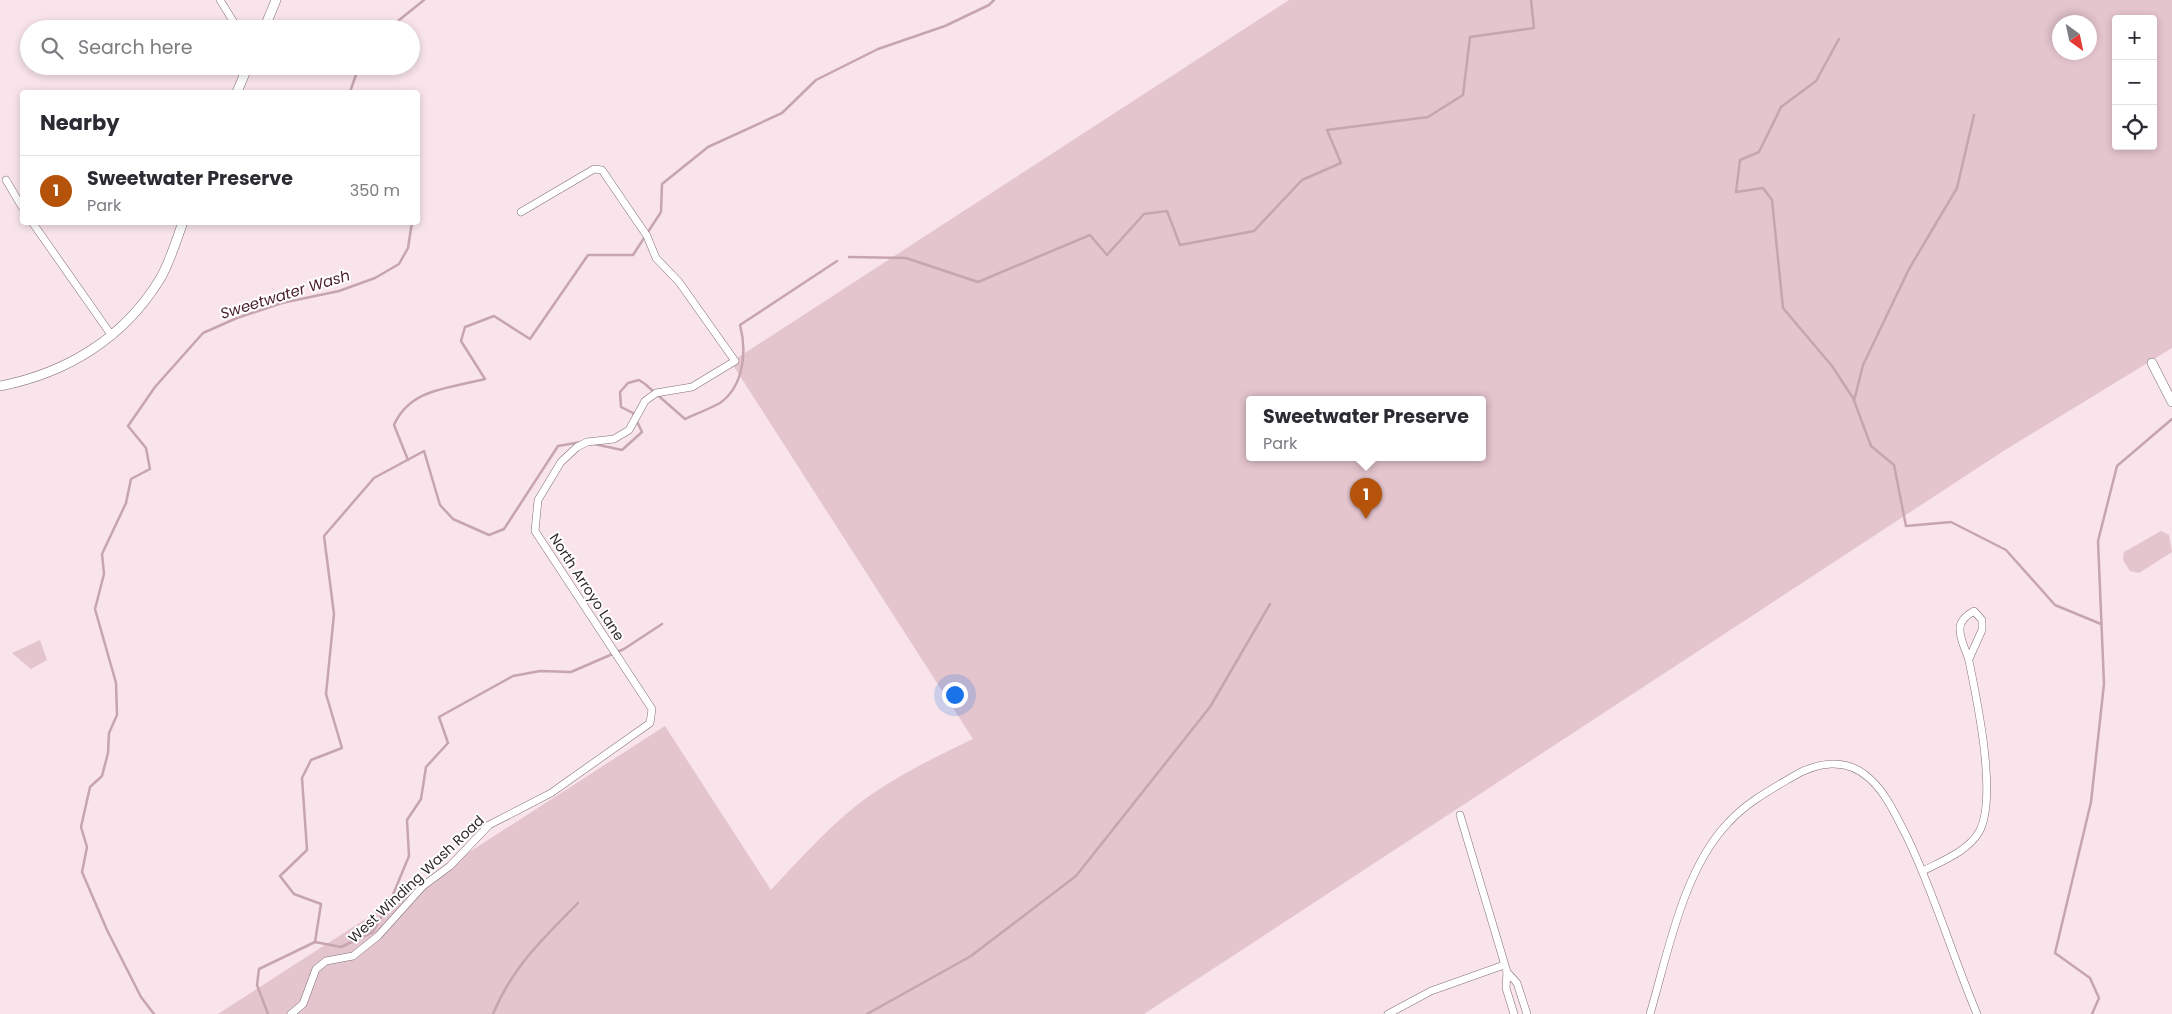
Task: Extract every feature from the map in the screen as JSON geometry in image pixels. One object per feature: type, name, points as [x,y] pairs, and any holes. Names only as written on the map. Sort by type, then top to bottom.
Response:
[{"type":"street","points":[[220,0],[232,20]]},
{"type":"street","points":[[268,20],[276,0]]},
{"type":"street","points":[[238,90],[244,75]]},
{"type":"street","name":"North Arroyo Lane","points":[[521,212],[594,169],[602,170],[609,177],[648,236],[656,258],[679,282],[735,361],[692,387],[656,393],[645,401],[629,430],[614,439],[587,442],[577,447],[561,462],[538,500],[535,531],[652,709],[650,723]]},
{"type":"street","points":[[6,180],[20,204]]},
{"type":"street","points":[[34,225],[112,336]]},
{"type":"street","points":[[0,386],[29,380],[68,366],[112,336],[129,321],[160,278],[182,225]]},
{"type":"street","points":[[2152,362],[2172,402]]},
{"type":"street","points":[[1923,870],[1970,843],[1980,831],[1983,818],[1988,789],[1969,659],[1960,628],[1962,620],[1974,611],[1982,620],[1982,630],[1969,659]]},
{"type":"street","name":"West Winding Wash Road","points":[[291,1014],[303,1004],[316,969],[326,961],[353,956],[378,936],[423,886],[450,866],[489,825],[551,793],[650,723]]},
{"type":"street","points":[[1650,1014],[1678,918],[1694,876],[1710,846],[1727,823],[1746,806],[1803,770],[1829,762],[1853,767],[1869,777],[1888,800],[1923,870],[1955,962],[1977,1014]]},
{"type":"street","points":[[1460,815],[1505,969],[1506,988],[1514,1014]]},
{"type":"street","points":[[1388,1014],[1431,991],[1505,969]]},
{"type":"street","points":[[1505,969],[1517,983],[1527,1014]]},
{"type":"shaded area","points":[[1289,0],[2172,0],[2172,348],[2005,450],[1144,1014],[218,1014],[665,726],[771,890],[820,838],[861,802],[887,784],[973,739],[731,362]]},
{"type":"shaded area","points":[[2161,531],[2169,535],[2172,552],[2139,573],[2130,571],[2123,560],[2124,552]]},
{"type":"shaded area","points":[[40,640],[47,660],[31,669],[12,653]]},
{"type":"waterway","name":"Sweetwater Wash","points":[[399,20],[424,0]]},
{"type":"waterway","points":[[408,460],[394,425],[410,403],[433,391],[485,379],[461,341],[465,327],[494,316],[530,339],[588,255],[633,255],[661,212],[662,184],[708,147],[782,113],[816,80],[878,49],[945,26],[989,5],[994,0]]},
{"type":"waterway","points":[[849,257],[906,258],[978,282],[1090,235],[1107,255],[1144,214],[1167,211],[1180,245],[1254,231],[1302,180],[1341,163],[1327,130],[1428,117],[1463,95],[1470,37],[1534,28],[1531,0]]},
{"type":"waterway","points":[[1839,39],[1816,81],[1781,107],[1759,152],[1740,160],[1736,192],[1763,188],[1772,200],[1783,308],[1832,366],[1853,398],[1871,446],[1894,465],[1906,526],[1951,522],[2006,550],[2055,605],[2101,624]]},
{"type":"waterway","name":"Sweetwater Wash","points":[[351,90],[356,75]]},
{"type":"waterway","points":[[1854,401],[1863,365],[1909,269],[1957,188],[1974,115]]},
{"type":"waterway","name":"Sweetwater Wash","points":[[154,1014],[141,997],[107,930],[82,872],[87,847],[81,827],[90,787],[102,776],[108,753],[109,733],[117,715],[116,683],[95,609],[104,574],[102,554],[126,503],[131,479],[150,469],[146,448],[128,426],[155,387],[203,333],[237,318],[282,303],[339,291],[375,278],[399,264],[408,248],[412,225]]},
{"type":"waterway","points":[[594,444],[622,450],[642,432],[633,413],[621,407],[620,392],[628,383],[639,380],[685,419],[720,403],[734,387],[742,367],[743,346],[740,325],[837,261]]},
{"type":"waterway","points":[[2092,1014],[2099,998],[2090,978],[2055,953],[2091,802],[2104,684],[2098,541],[2117,466],[2172,419]]},
{"type":"waterway","points":[[268,1014],[257,985],[259,969],[315,942],[321,904],[294,894],[280,876],[307,850],[302,778],[311,760],[342,748],[326,694],[334,614],[324,536],[374,478],[424,451],[440,505],[453,519],[489,535],[504,529],[558,446],[581,442]]},
{"type":"waterway","points":[[867,1014],[971,956],[1076,876],[1210,707],[1270,604]]},
{"type":"waterway","points":[[315,942],[341,947],[373,932],[392,897],[409,856],[407,820],[421,799],[426,767],[448,743],[439,717],[513,676],[540,671],[571,672],[624,649],[662,624]]},
{"type":"waterway","points":[[493,1014],[519,968],[578,903]]},
{"type":"place","name":"Sweetwater Preserve","points":[[1366,519]]}]
